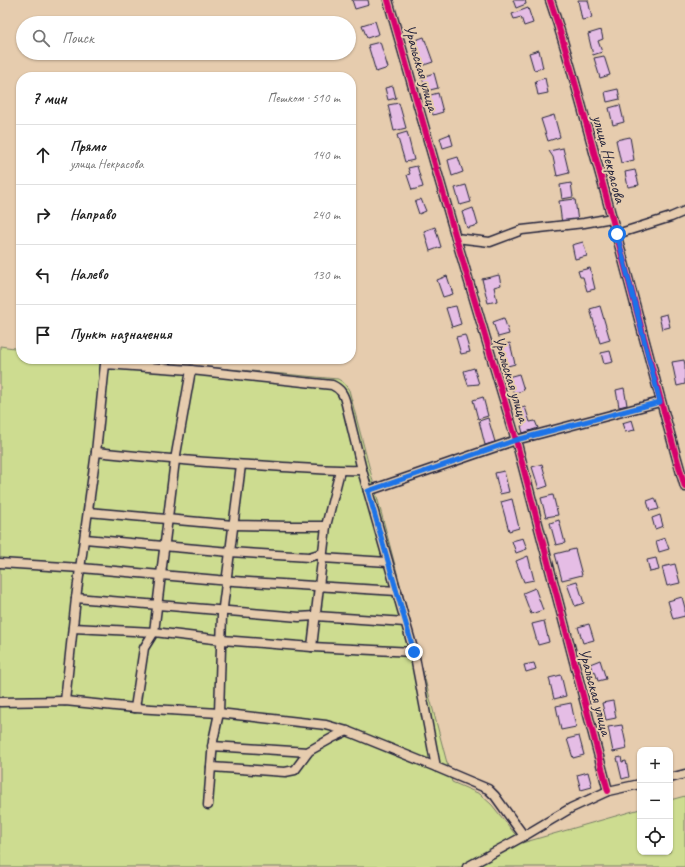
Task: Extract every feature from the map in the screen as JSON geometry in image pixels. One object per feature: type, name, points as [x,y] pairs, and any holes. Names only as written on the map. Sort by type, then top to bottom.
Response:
[{"type":"street","name":"Уральская улица","points":[[388,0],[516,440],[608,790]]},
{"type":"street","name":"улица Некрасова","points":[[550,0],[562,36],[617,234],[660,402],[685,487]]},
{"type":"street","points":[[617,234],[685,211]]},
{"type":"street","points":[[456,238],[490,242],[522,230],[584,223],[612,218]]},
{"type":"street","points":[[65,701],[76,598],[96,452],[105,364],[192,370],[332,386],[341,390],[345,399],[362,470],[414,652],[436,767]]},
{"type":"street","points":[[135,708],[144,648],[154,632],[175,460],[192,370]]},
{"type":"street","points":[[368,491],[516,440],[660,402]]},
{"type":"street","points":[[96,452],[241,465],[340,471],[362,470]]},
{"type":"street","points":[[208,805],[212,746],[219,713],[223,610],[241,465]]},
{"type":"street","points":[[312,647],[326,526],[340,471]]},
{"type":"street","points":[[88,512],[233,525],[326,526]]},
{"type":"street","points":[[85,539],[230,552],[309,557],[319,554],[322,558],[388,562]]},
{"type":"street","points":[[0,563],[397,592]]},
{"type":"street","points":[[76,598],[299,617],[316,616],[405,622]]},
{"type":"street","points":[[73,628],[154,632],[222,640],[312,647],[414,652]]},
{"type":"street","points":[[0,702],[65,701],[135,708],[219,713],[326,725],[347,731],[488,789],[495,796],[524,836]]},
{"type":"street","points":[[211,767],[285,772],[295,770],[308,752],[347,731]]},
{"type":"street","points":[[212,746],[308,752]]},
{"type":"street","points":[[673,777],[685,774]]},
{"type":"street","points":[[467,867],[571,808],[608,790],[637,785]]},
{"type":"green space","points":[[0,346],[16,348],[16,364],[174,364],[338,379],[344,383],[349,390],[452,782],[480,794],[492,805],[522,843],[637,810],[637,855],[673,855],[673,799],[685,796],[685,867],[0,867]]},
{"type":"building","points":[[352,0],[368,0],[369,5],[355,9]]},
{"type":"building","points":[[513,0],[525,0],[526,4],[516,8]]},
{"type":"building","points":[[578,0],[588,0],[592,18],[582,20]]},
{"type":"building","points":[[528,8],[533,23],[524,26],[521,17],[514,19],[512,14]]},
{"type":"building","points":[[375,21],[379,34],[367,38],[362,25]]},
{"type":"building","points":[[601,30],[603,39],[598,41],[602,52],[593,55],[588,34]]},
{"type":"building","points":[[424,37],[433,62],[421,66],[413,41]]},
{"type":"building","points":[[380,42],[388,68],[376,72],[368,45]]},
{"type":"building","points":[[539,50],[543,68],[534,70],[529,53]]},
{"type":"building","points":[[604,56],[610,75],[600,78],[594,58]]},
{"type":"building","points":[[434,73],[438,88],[426,91],[422,77]]},
{"type":"building","points":[[545,78],[548,93],[538,95],[535,81]]},
{"type":"building","points":[[393,86],[396,98],[388,100],[385,88]]},
{"type":"building","points":[[618,89],[620,99],[607,102],[605,92]]},
{"type":"building","points":[[438,93],[443,112],[433,115],[427,96]]},
{"type":"building","points":[[399,103],[406,128],[394,131],[388,105]]},
{"type":"building","points":[[620,105],[624,122],[613,125],[609,108]]},
{"type":"building","points":[[554,115],[560,137],[548,141],[541,119]]},
{"type":"building","points":[[407,132],[414,160],[405,162],[397,135]]},
{"type":"building","points":[[450,134],[453,145],[443,148],[440,138]]},
{"type":"building","points":[[630,137],[634,160],[621,163],[616,140]]},
{"type":"building","points":[[563,148],[569,173],[557,176],[553,157],[549,151]]},
{"type":"building","points":[[458,157],[463,172],[452,176],[448,160]]},
{"type":"building","points":[[417,166],[423,187],[412,190],[407,175],[410,174],[408,168]]},
{"type":"building","points":[[635,170],[639,185],[628,187],[625,172]]},
{"type":"building","points":[[571,183],[573,197],[562,199],[560,185]]},
{"type":"building","points":[[466,185],[471,202],[460,205],[455,188]]},
{"type":"building","points":[[421,199],[426,211],[419,214],[415,202]]},
{"type":"building","points":[[575,199],[578,222],[562,224],[559,201]]},
{"type":"building","points":[[473,208],[478,225],[467,228],[462,212]]},
{"type":"building","points":[[435,227],[441,247],[430,251],[424,231]]},
{"type":"building","points":[[583,242],[587,256],[575,259],[572,245]]},
{"type":"building","points":[[590,268],[595,289],[587,291],[583,277],[580,277],[578,271]]},
{"type":"building","points":[[499,275],[501,285],[494,287],[497,301],[488,303],[482,279]]},
{"type":"building","points":[[447,276],[453,294],[443,297],[437,280]]},
{"type":"building","points":[[456,306],[461,324],[452,327],[446,308]]},
{"type":"building","points":[[600,306],[610,340],[600,343],[590,309]]},
{"type":"building","points":[[667,314],[670,327],[662,329],[659,316]]},
{"type":"building","points":[[504,318],[509,334],[498,337],[493,322]]},
{"type":"building","points":[[465,335],[470,352],[461,354],[456,337]]},
{"type":"building","points":[[510,343],[515,364],[504,367],[499,346]]},
{"type":"building","points":[[610,351],[613,362],[604,364],[601,353]]},
{"type":"building","points":[[684,360],[685,384],[677,386],[672,362]]},
{"type":"building","points":[[474,368],[479,384],[468,385],[464,371]]},
{"type":"building","points":[[519,374],[524,390],[514,394],[508,377]]},
{"type":"building","points":[[624,388],[627,405],[619,407],[616,390]]},
{"type":"building","points":[[483,397],[488,416],[478,419],[473,400]]},
{"type":"building","points":[[525,407],[530,422],[535,421],[538,428],[523,433],[521,426],[523,425],[518,409]]},
{"type":"building","points":[[488,418],[495,442],[485,445],[479,421]]},
{"type":"building","points":[[632,420],[635,430],[625,432],[622,423]]},
{"type":"building","points":[[542,464],[548,486],[539,489],[532,467]]},
{"type":"building","points":[[504,471],[509,492],[500,494],[495,473]]},
{"type":"building","points":[[553,495],[558,515],[546,517],[541,498]]},
{"type":"building","points":[[655,498],[659,509],[650,511],[647,501]]},
{"type":"building","points":[[512,499],[519,528],[509,531],[501,502]]},
{"type":"building","points":[[660,515],[663,526],[655,529],[652,518]]},
{"type":"building","points":[[559,520],[565,543],[556,545],[550,523]]},
{"type":"building","points":[[523,538],[527,549],[516,553],[512,541]]},
{"type":"building","points":[[665,538],[669,549],[659,552],[656,541]]},
{"type":"building","points":[[575,549],[582,575],[562,580],[555,554]]},
{"type":"building","points":[[528,556],[534,580],[524,582],[516,561]]},
{"type":"building","points":[[656,558],[659,570],[650,572],[647,560]]},
{"type":"building","points":[[675,564],[680,583],[667,586],[662,567]]},
{"type":"building","points":[[577,581],[584,603],[575,606],[567,584]]},
{"type":"building","points":[[535,588],[543,610],[531,614],[523,593]]},
{"type":"building","points":[[682,597],[685,608],[685,616],[673,619],[668,601]]},
{"type":"building","points":[[544,621],[549,642],[538,645],[532,624]]},
{"type":"building","points":[[589,624],[594,640],[583,643],[578,627]]},
{"type":"building","points":[[600,660],[606,679],[598,681],[595,671],[593,672],[590,664]]},
{"type":"building","points":[[534,663],[536,669],[526,672],[524,665]]},
{"type":"building","points":[[561,675],[566,696],[554,699],[549,678]]},
{"type":"building","points":[[613,701],[616,718],[606,720],[602,703]]},
{"type":"building","points":[[571,703],[576,727],[561,730],[556,706]]},
{"type":"building","points":[[622,725],[627,749],[613,752],[608,727]]},
{"type":"building","points":[[579,736],[584,755],[573,758],[567,739]]},
{"type":"building","points":[[621,757],[622,762],[626,761],[629,777],[622,779],[617,758]]},
{"type":"building","points":[[588,772],[592,787],[581,790],[577,775]]},
{"type":"cycle path","points":[[388,0],[516,440],[608,791]]},
{"type":"cycle path","points":[[550,0],[575,81],[685,487]]},
{"type":"route","points":[[414,652],[368,491],[516,440],[660,402],[617,234]]}]
